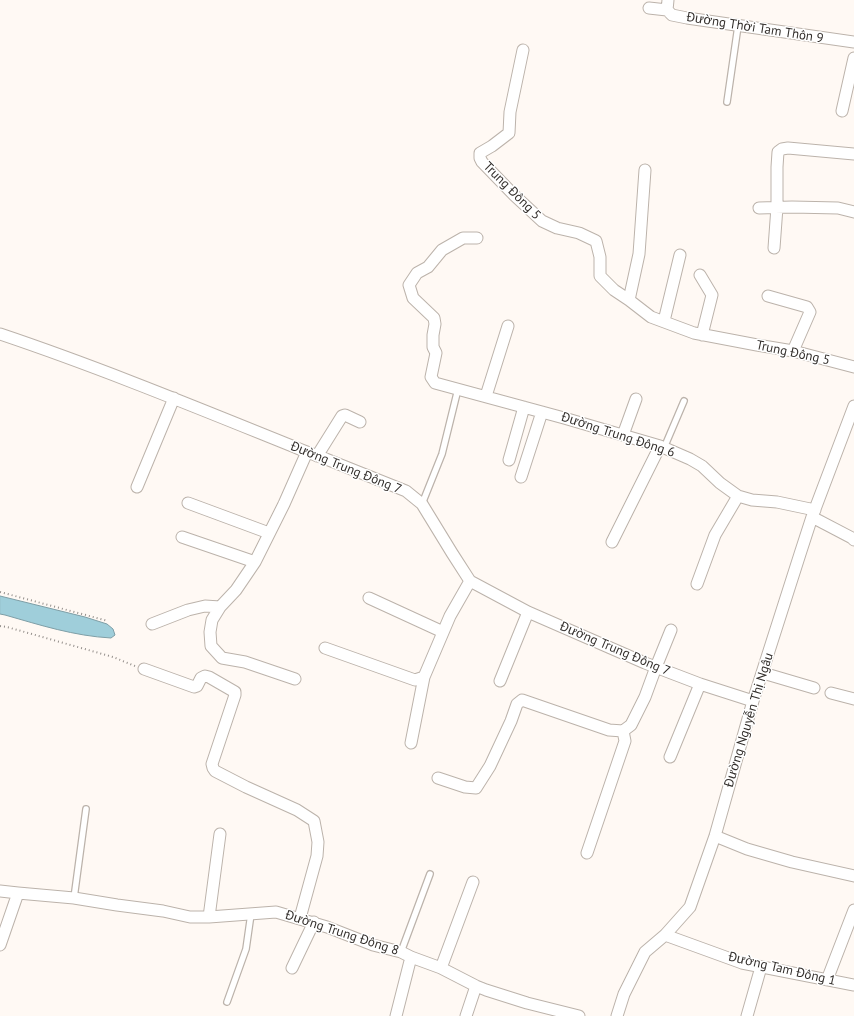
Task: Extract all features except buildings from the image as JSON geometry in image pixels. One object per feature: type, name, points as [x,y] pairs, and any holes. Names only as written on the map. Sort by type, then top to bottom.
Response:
[{"type":"street","name":"Đường Thời Tam Thôn 9","points":[[649,8],[668,5],[672,15],[687,18],[854,42]]},
{"type":"street","name":"Trung Đông 5","points":[[523,50],[510,112],[509,132],[492,146],[480,153],[482,162],[514,195],[542,221],[557,228],[579,233],[596,242],[600,257],[600,276],[614,290],[651,317],[702,335],[793,351],[854,367]]},
{"type":"street","points":[[842,110],[854,58]]},
{"type":"street","points":[[774,248],[777,207],[778,152],[782,149],[788,148],[854,154]]},
{"type":"street","points":[[629,300],[639,254],[646,170]]},
{"type":"street","points":[[759,208],[838,208],[854,212]]},
{"type":"street","name":"Đường Trung Đông 6","points":[[477,238],[463,238],[442,250],[428,268],[417,273],[409,285],[413,298],[434,318],[436,324],[433,335],[433,347],[436,353],[431,377],[435,383],[486,396],[662,447],[702,466],[720,483],[738,496],[752,500],[777,502],[813,514],[854,540]]},
{"type":"street","points":[[664,321],[680,255]]},
{"type":"street","points":[[700,275],[712,295],[702,335]]},
{"type":"street","points":[[768,296],[807,307],[810,312],[793,351]]},
{"type":"street","points":[[486,396],[508,326]]},
{"type":"street","name":"Đường Trung Đông 7","points":[[0,334],[53,351],[406,490],[422,504],[470,581],[528,612],[637,660],[700,684],[753,701]]},
{"type":"street","points":[[137,487],[174,398]]},
{"type":"street","points":[[623,435],[636,399]]},
{"type":"street","name":"Đường Nguyễn Thị Ngâu","points":[[617,1016],[624,994],[645,952],[665,935],[690,907],[715,836],[753,701],[813,514],[854,406]]},
{"type":"street","points":[[509,460],[524,407]]},
{"type":"street","points":[[521,477],[542,412]]},
{"type":"street","points":[[295,679],[244,662],[222,658],[211,646],[210,632],[212,620],[220,607],[236,590],[255,562],[284,504],[312,454],[342,416],[345,415],[360,422]]},
{"type":"street","points":[[612,542],[662,447]]},
{"type":"street","points":[[697,584],[714,535],[738,496]]},
{"type":"street","points":[[188,503],[269,533]]},
{"type":"street","points":[[182,537],[255,562]]},
{"type":"street","points":[[411,743],[424,678],[450,616],[470,581]]},
{"type":"street","points":[[369,598],[443,632]]},
{"type":"street","points":[[152,624],[188,610],[205,606],[220,607]]},
{"type":"street","points":[[500,681],[528,612]]},
{"type":"street","points":[[438,778],[465,787],[476,788],[490,766],[511,721],[517,704],[522,700],[609,730],[623,731],[631,725],[645,697],[671,630]]},
{"type":"street","points":[[325,648],[415,680],[424,678]]},
{"type":"street","points":[[144,669],[194,687],[197,686],[201,678],[205,676],[235,692],[236,695],[212,764],[212,768],[246,787],[297,810],[314,821],[318,842],[317,856],[300,918]]},
{"type":"street","points":[[763,672],[814,688]]},
{"type":"street","points":[[670,757],[700,684]]},
{"type":"street","points":[[831,693],[854,700]]},
{"type":"street","points":[[587,853],[625,741],[623,731]]},
{"type":"street","points":[[208,917],[220,834]]},
{"type":"street","points":[[715,836],[746,849],[818,869],[854,876]]},
{"type":"street","points":[[441,968],[473,882]]},
{"type":"street","name":"Đường Trung Đông 8","points":[[0,891],[74,898],[118,906],[162,911],[190,917],[276,912],[327,926],[406,955],[441,968],[476,986],[527,1003],[578,1016]]},
{"type":"street","points":[[0,946],[18,893]]},
{"type":"street","points":[[827,980],[854,910]]},
{"type":"street","points":[[292,968],[314,922]]},
{"type":"street","name":"Đường Tam Đông 1","points":[[665,935],[742,963],[854,985]]},
{"type":"street","points":[[396,1016],[406,955]]},
{"type":"street","points":[[747,1016],[761,967]]},
{"type":"street","points":[[466,1016],[476,986]]},
{"type":"lane","points":[[727,102],[738,26]]},
{"type":"lane","points":[[422,504],[442,454],[458,389]]},
{"type":"lane","points":[[662,447],[684,401]]},
{"type":"lane","points":[[74,898],[86,809]]},
{"type":"lane","points":[[406,955],[430,874]]},
{"type":"lane","points":[[227,1002],[246,949],[251,914]]},
{"type":"path","points":[[0,592],[108,621]]},
{"type":"path","points":[[0,626],[113,657],[144,669]]},
{"type":"water","points":[[0,596],[85,617],[107,624],[113,629],[115,635],[111,638],[84,635],[57,630],[0,614]]}]
